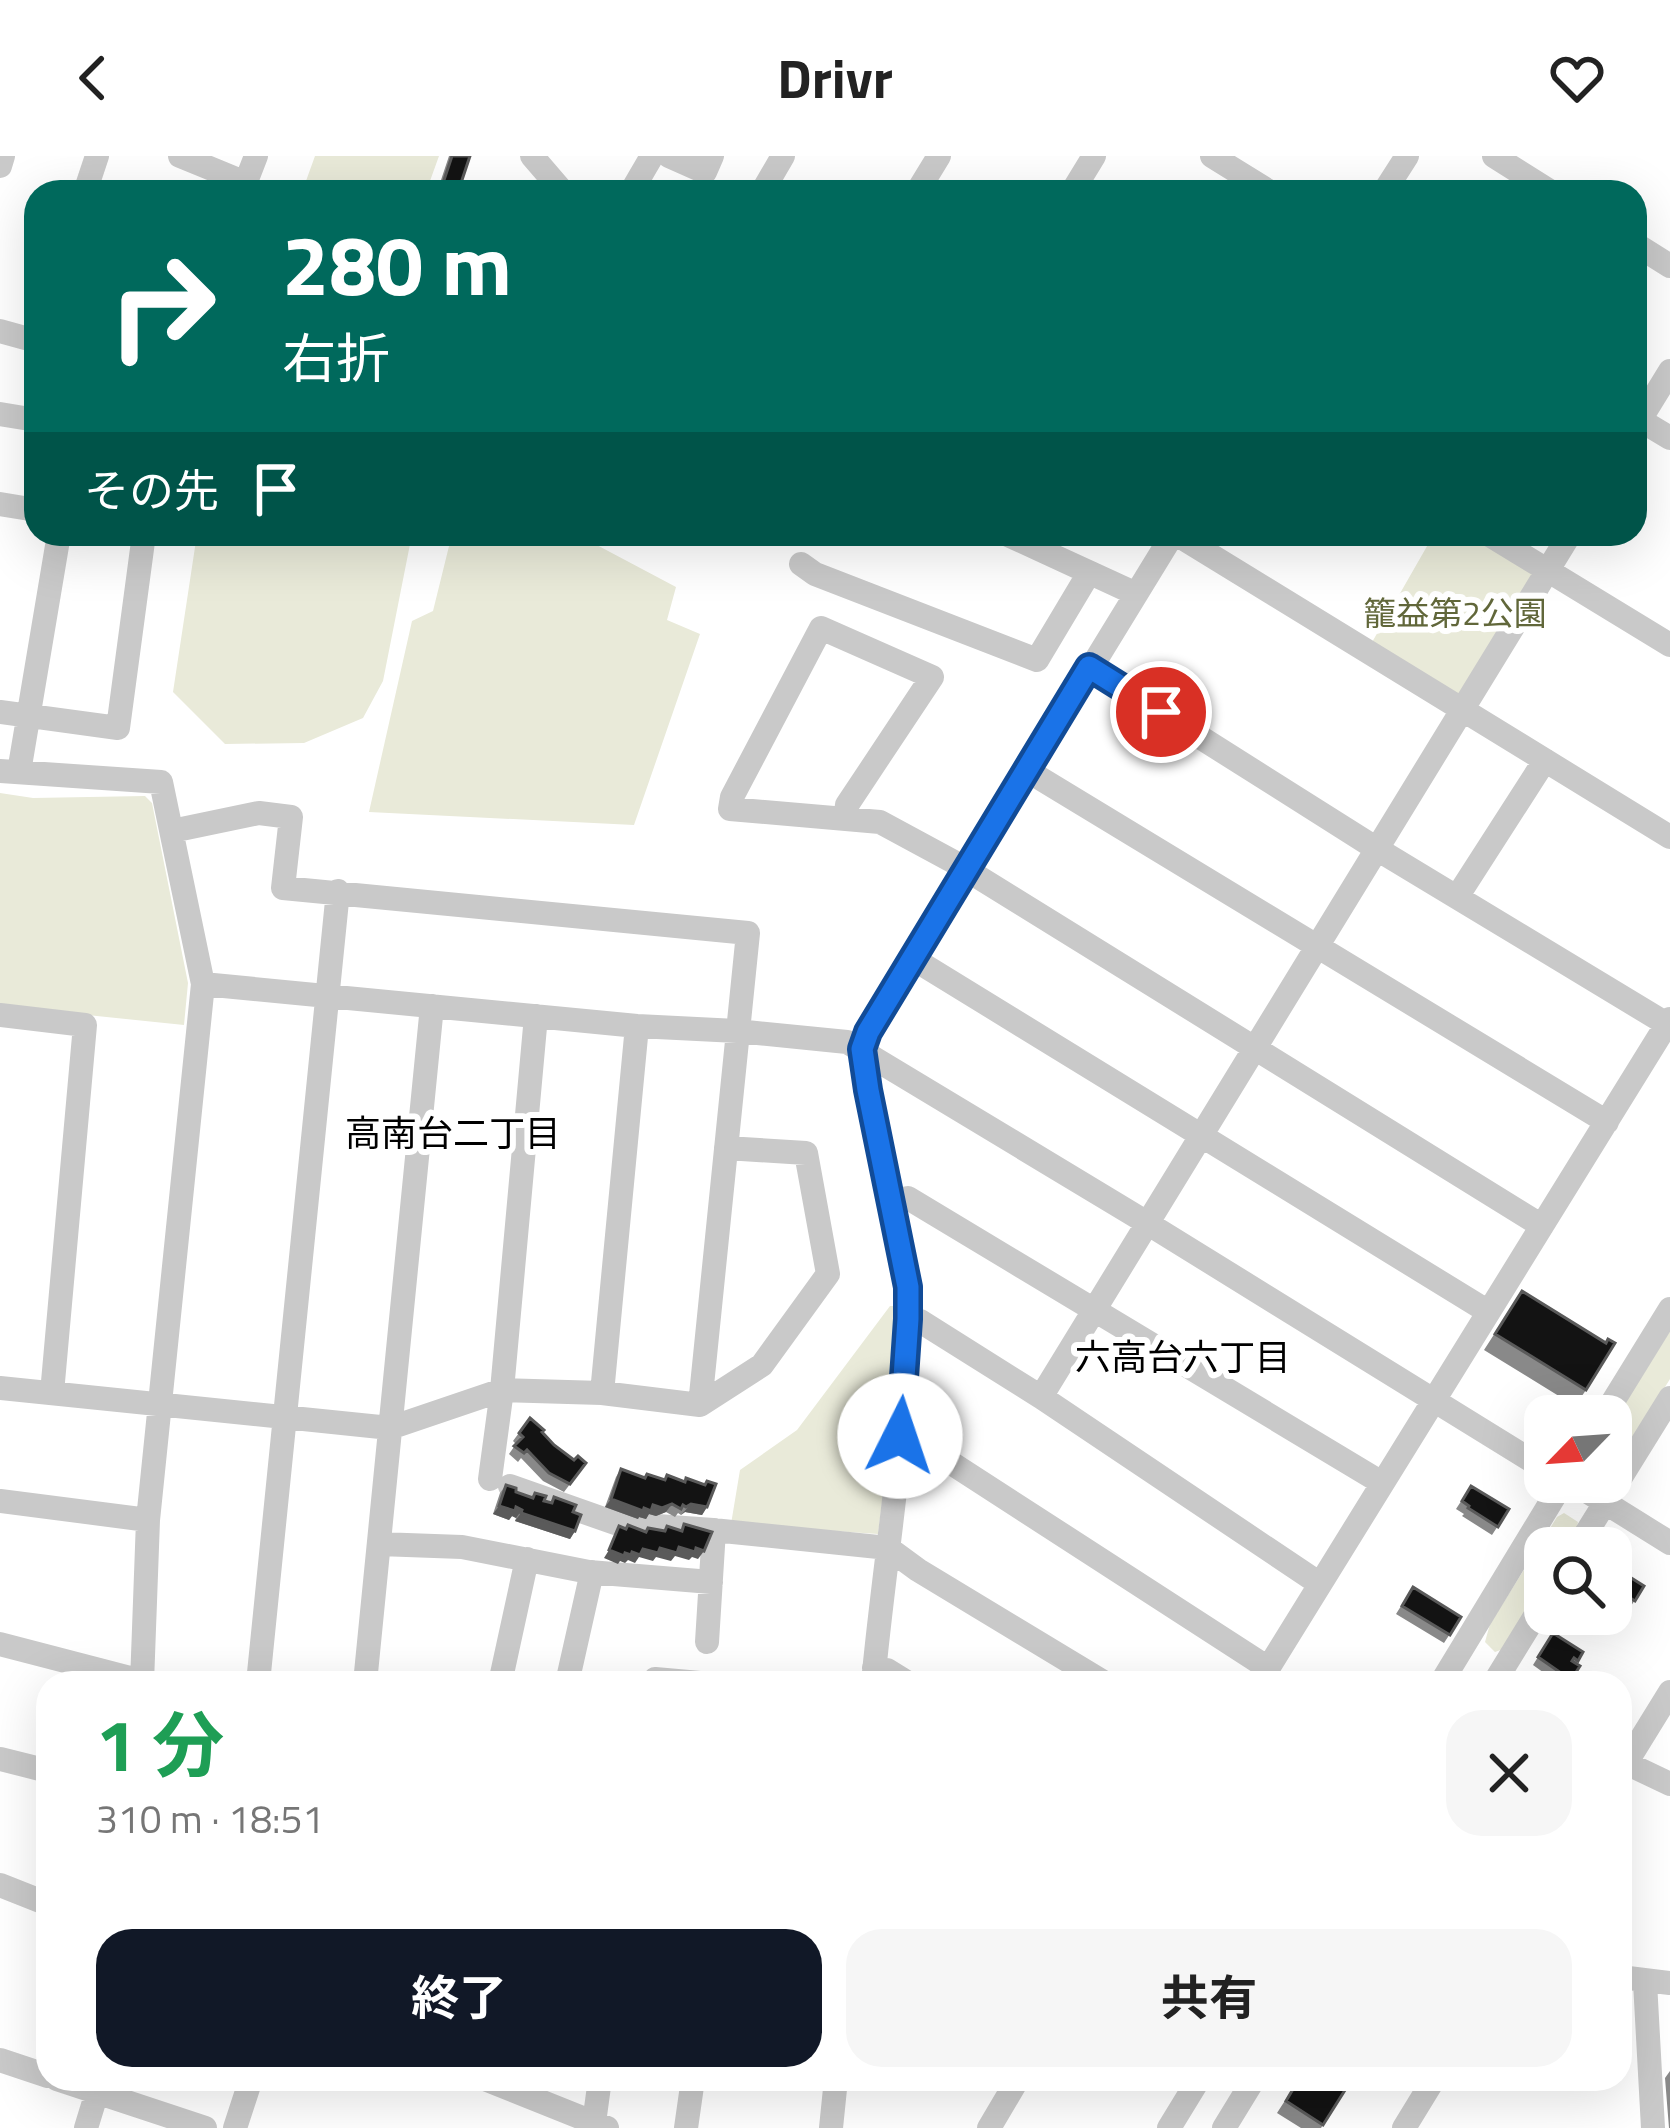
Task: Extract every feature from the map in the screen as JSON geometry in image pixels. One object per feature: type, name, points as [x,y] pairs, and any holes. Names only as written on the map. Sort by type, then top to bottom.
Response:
[{"type":"street","points":[[0,166],[3,156]]},
{"type":"street","points":[[180,156],[230,180]]},
{"type":"street","points":[[669,156],[705,172],[712,156]]},
{"type":"street","points":[[1494,156],[1532,180]]},
{"type":"street","points":[[1647,407],[1670,371]]},
{"type":"street","points":[[57,546],[28,717],[9,772],[161,782],[203,984],[148,1520],[142,1671]]},
{"type":"street","points":[[0,712],[118,728],[142,546]]},
{"type":"street","points":[[1032,546],[1134,593]]},
{"type":"street","points":[[875,1671],[900,1436],[908,1287],[862,1049],[965,870],[1166,546]]},
{"type":"street","points":[[1194,546],[1670,837]]},
{"type":"street","points":[[1507,546],[1670,645]]},
{"type":"street","points":[[1041,1397],[1563,546]]},
{"type":"street","points":[[801,564],[815,574],[1037,660],[1089,573]]},
{"type":"street","points":[[845,818],[847,805],[932,676],[821,628],[732,796],[730,809],[880,822],[1542,1226]]},
{"type":"street","points":[[1089,667],[1377,849],[1669,1023],[1267,1671]]},
{"type":"street","points":[[1457,897],[1545,760]]},
{"type":"street","points":[[1028,771],[1606,1122]]},
{"type":"street","points":[[172,831],[259,814],[291,817],[283,887],[748,933],[700,1405]]},
{"type":"street","points":[[259,1671],[338,891]]},
{"type":"street","points":[[912,958],[1487,1311]]},
{"type":"street","points":[[203,984],[847,1042],[1524,1455]]},
{"type":"street","points":[[366,1671],[432,1006]]},
{"type":"street","points":[[0,1015],[85,1024],[52,1393]]},
{"type":"street","points":[[536,1016],[502,1390],[500,1483],[615,1523],[888,1549],[1085,1671]]},
{"type":"street","points":[[602,1393],[638,1026]]},
{"type":"street","points":[[0,1388],[390,1428],[502,1390],[602,1393],[700,1405],[762,1365],[828,1274],[806,1153],[726,1148]]},
{"type":"street","points":[[890,1201],[908,1198],[1382,1484]]},
{"type":"street","points":[[1617,1395],[1670,1310]]},
{"type":"street","points":[[908,1319],[920,1321],[1041,1397],[1320,1584]]},
{"type":"street","points":[[1632,1460],[1670,1398]]},
{"type":"street","points":[[900,1436],[910,1437],[1257,1671]]},
{"type":"street","points":[[0,1501],[148,1520]]},
{"type":"street","points":[[1448,1671],[1549,1503]]},
{"type":"street","points":[[1608,1503],[1670,1543]]},
{"type":"street","points":[[707,1642],[714,1530]]},
{"type":"street","points":[[379,1544],[462,1546],[592,1572],[711,1582]]},
{"type":"street","points":[[503,1671],[527,1559]]},
{"type":"street","points":[[569,1671],[592,1572]]},
{"type":"street","points":[[1501,1671],[1524,1634]]},
{"type":"street","points":[[0,1643],[102,1671]]},
{"type":"street","points":[[1632,1753],[1670,1692]]},
{"type":"street","points":[[0,1759],[36,1768]]},
{"type":"street","points":[[1632,1771],[1670,1784]]},
{"type":"street","points":[[0,1885],[36,1899]]},
{"type":"street","points":[[1645,1981],[1653,2128]]},
{"type":"street","points":[[0,2060],[36,2072]]},
{"type":"street","points":[[94,2091],[205,2128]]},
{"type":"street","points":[[235,2128],[246,2091]]},
{"type":"street","points":[[521,2091],[601,2125],[600,2091]]},
{"type":"street","points":[[686,2128],[691,2091]]},
{"type":"street","points":[[831,2128],[835,2091]]},
{"type":"street","points":[[989,2128],[1011,2091]]},
{"type":"street","points":[[1169,2128],[1192,2091]]},
{"type":"street","points":[[1224,2128],[1247,2091]]},
{"type":"street","points":[[1404,2128],[1427,2091]]},
{"type":"street","points":[[86,2128],[97,2092]]},
{"type":"green space","points":[[315,156],[439,156],[430,180],[306,180]]},
{"type":"green space","points":[[195,546],[410,546],[383,681],[363,718],[304,743],[225,744],[173,692]]},
{"type":"green space","points":[[449,546],[599,546],[676,587],[667,620],[700,634],[634,825],[369,812],[412,621],[433,611]]},
{"type":"green space","name":"籠益第2公園","points":[[1427,546],[1507,546],[1548,571],[1462,710],[1367,651]]},
{"type":"green space","points":[[0,793],[33,798],[145,796],[152,803],[188,983],[184,1025],[0,1006]]},
{"type":"green space","points":[[890,1306],[900,1306],[878,1534],[731,1524],[740,1470],[797,1430]]},
{"type":"green space","points":[[1670,1331],[1670,1379],[1632,1440],[1630,1395]]},
{"type":"green space","points":[[1564,1513],[1578,1522],[1577,1527],[1551,1527]]},
{"type":"green space","points":[[1524,1570],[1524,1618],[1506,1648],[1495,1652],[1485,1642],[1490,1624]]},
{"type":"building","points":[[452,156],[470,156],[462,180],[444,180]]},
{"type":"building","points":[[1522,1291],[1606,1343],[1608,1339],[1615,1343],[1586,1390],[1495,1334]]},
{"type":"building","points":[[530,1418],[554,1445],[586,1463],[570,1484],[549,1473],[527,1450],[524,1453],[514,1446]]},
{"type":"building","points":[[621,1469],[645,1478],[647,1474],[665,1480],[667,1475],[685,1482],[686,1478],[716,1484],[707,1507],[653,1505],[651,1511],[643,1511],[611,1499]]},
{"type":"building","points":[[506,1485],[533,1498],[535,1493],[546,1496],[544,1501],[552,1503],[554,1497],[576,1505],[573,1512],[581,1515],[575,1531],[521,1513],[516,1507],[515,1511],[499,1506]]},
{"type":"building","points":[[1471,1486],[1509,1509],[1498,1527],[1462,1501]]},
{"type":"building","points":[[684,1524],[712,1532],[704,1551],[643,1549],[640,1555],[624,1556],[609,1550],[619,1526],[646,1532],[648,1528],[665,1531],[667,1526],[682,1531]]},
{"type":"building","points":[[1632,1578],[1644,1586],[1632,1599]]},
{"type":"building","points":[[1413,1587],[1461,1617],[1450,1635],[1402,1606]]},
{"type":"building","points":[[1552,1635],[1583,1652],[1578,1661],[1572,1661],[1580,1666],[1577,1671],[1558,1671],[1538,1657]]},
{"type":"building","points":[[1292,2091],[1344,2091],[1323,2125],[1286,2101]]},
{"type":"district","name":"高南台二丁目","points":[[453,1132]]},
{"type":"district","name":"六高台六丁目","points":[[1183,1356]]},
{"type":"route","points":[[900,1436],[908,1287],[868,1090],[862,1049],[868,1032],[1089,667],[1161,712]]}]
